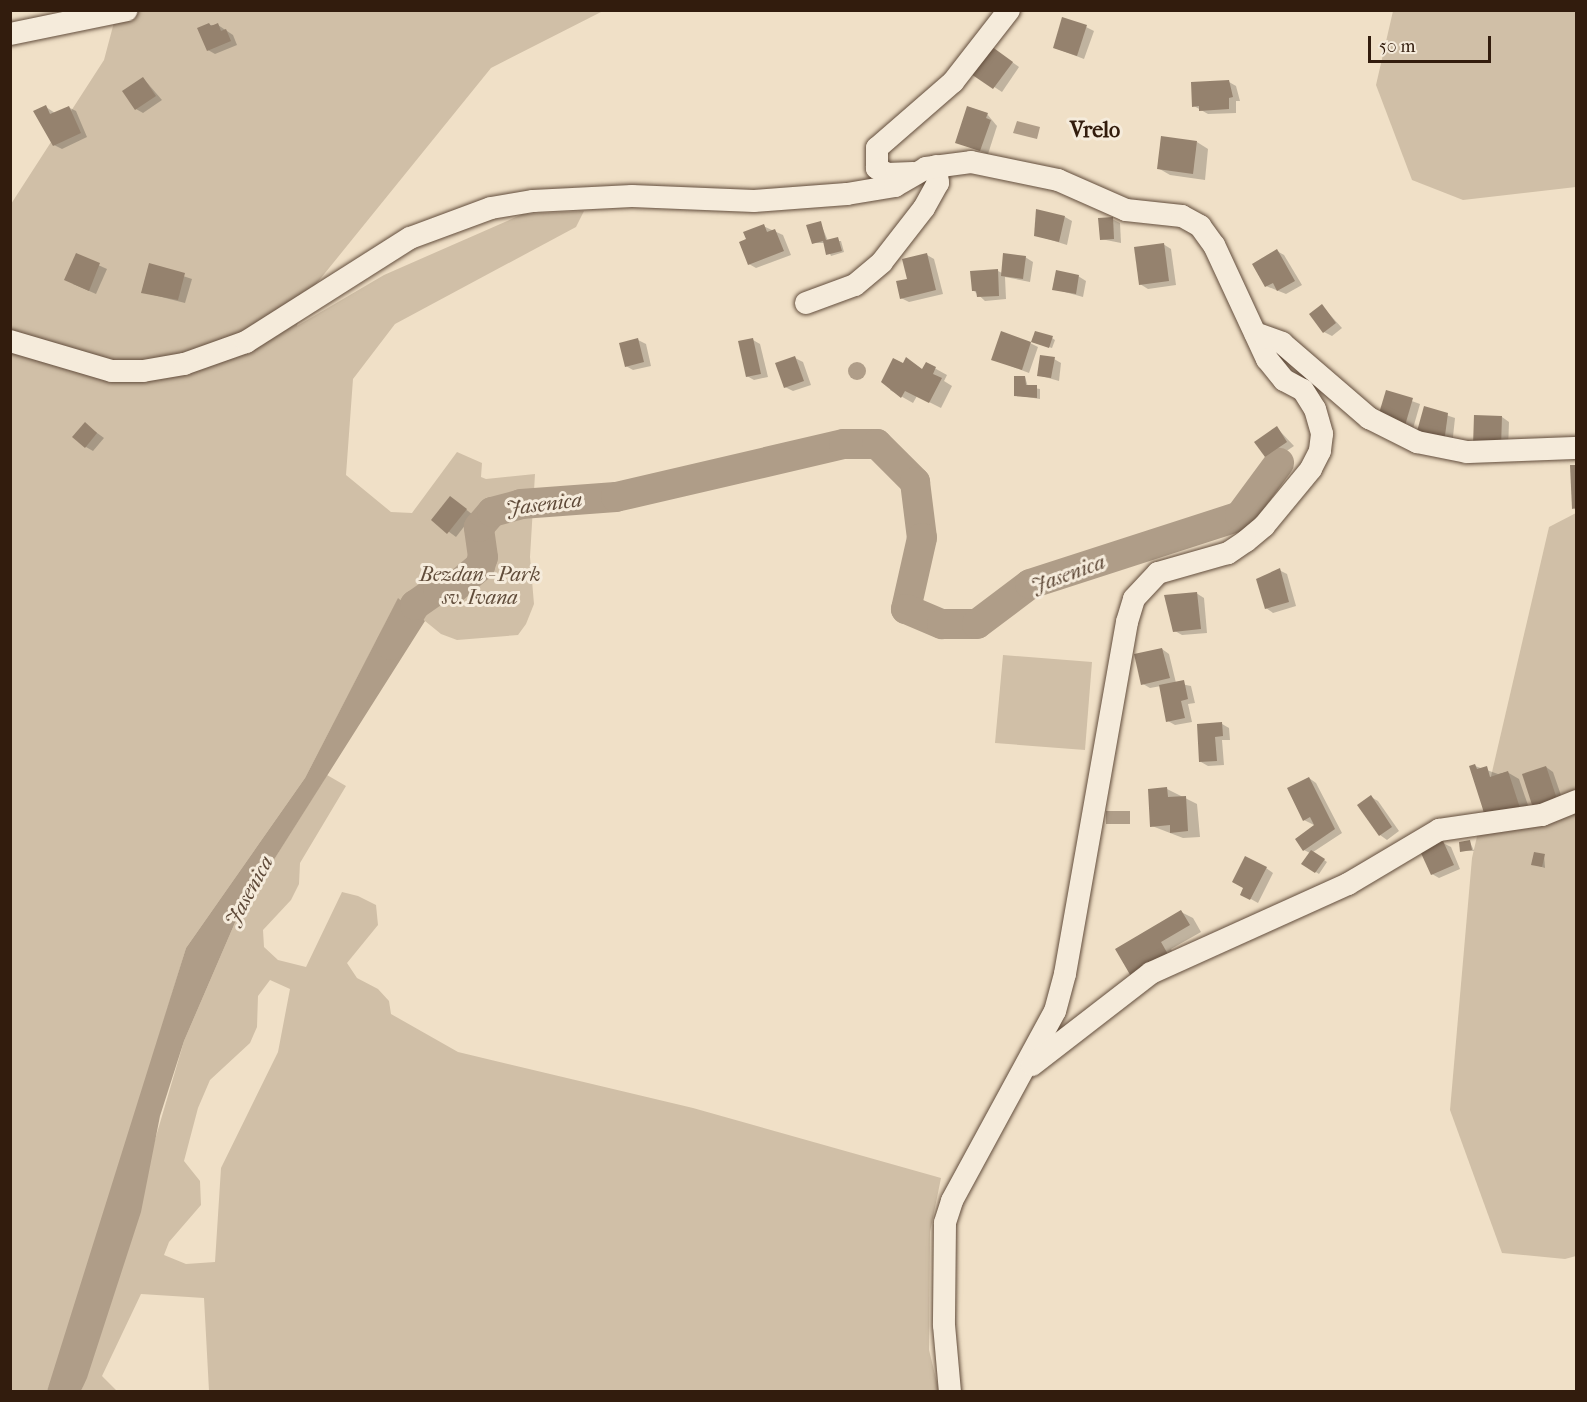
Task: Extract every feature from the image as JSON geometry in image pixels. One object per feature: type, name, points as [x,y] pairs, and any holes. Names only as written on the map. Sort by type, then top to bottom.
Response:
[{"type":"street","points":[[10,34],[127,10]]},
{"type":"street","points":[[950,1392],[944,1325],[945,1223],[952,1201],[1055,1011],[1065,974],[1127,622],[1134,599],[1158,573],[1228,553],[1246,541],[1285,502],[1311,469],[1320,451],[1322,434],[1315,409],[1303,390],[1284,380],[1267,359],[1214,245],[1193,221],[1182,216],[1126,210],[1058,180],[971,162],[886,174],[877,168],[877,148],[953,82],[1009,10]]},
{"type":"street","points":[[806,303],[855,285],[882,262],[924,208],[938,183],[926,170]]},
{"type":"street","points":[[10,341],[112,371],[173,365],[218,354],[246,342],[376,256],[410,238],[491,208],[584,196],[724,202],[801,198],[895,186],[926,170]]},
{"type":"street","points":[[1255,333],[1282,343],[1369,418],[1417,442],[1467,452],[1576,448]]},
{"type":"street","points":[[1025,1070],[1151,973],[1348,884],[1439,830],[1542,815],[1576,801]]},
{"type":"green space","name":"Bezdan - Park sv. Ivana","points":[[117,11],[603,11],[491,68],[304,299],[297,326],[384,275],[523,214],[584,211],[576,227],[395,324],[353,379],[346,475],[391,512],[412,513],[457,452],[482,463],[481,477],[486,479],[535,474],[530,557],[534,604],[526,624],[518,635],[457,640],[441,634],[398,599],[305,778],[186,948],[62,1354],[47,1391],[11,1392],[11,204],[104,60]]},
{"type":"green space","points":[[1393,11],[1576,11],[1576,187],[1463,200],[1412,180],[1376,85]]},
{"type":"green space","points":[[1576,513],[1576,1256],[1565,1259],[1502,1253],[1450,1110],[1472,858],[1549,527]]},
{"type":"green space","points":[[1003,655],[1092,662],[1085,750],[995,743]]},
{"type":"green space","points":[[327,775],[346,786],[300,863],[299,884],[291,900],[263,930],[264,947],[278,960],[306,967],[342,892],[358,896],[376,905],[378,925],[347,963],[357,978],[378,989],[389,1001],[391,1014],[458,1052],[693,1108],[941,1178],[930,1232],[929,1350],[939,1391],[209,1391],[204,1298],[141,1294],[102,1376],[117,1391],[81,1392],[184,1041],[237,918]],"holes":[[[270,980],[290,989],[278,1052],[221,1168],[215,1262],[186,1264],[164,1255],[169,1242],[201,1205],[200,1181],[184,1161],[198,1108],[210,1080],[250,1043],[257,1027],[258,996]]]},
{"type":"water","points":[[1017,121],[1040,127],[1037,139],[1013,133]]},
{"type":"water","points":[[857,362],[863,365],[866,371],[863,377],[857,380],[851,377],[848,371],[851,365]]},
{"type":"water","points":[[398,598],[425,621],[237,918],[184,1041],[160,1116],[141,1212],[87,1378],[81,1391],[47,1391],[186,948],[305,778]]},
{"type":"water","points":[[1106,811],[1130,811],[1130,824],[1106,824]]},
{"type":"building","points":[[1062,17],[1087,25],[1077,56],[1053,48]]},
{"type":"building","points":[[209,23],[211,26],[218,23],[221,31],[226,29],[231,41],[207,51],[197,28]]},
{"type":"building","points":[[991,46],[1013,62],[993,89],[971,74]]},
{"type":"building","points":[[143,77],[156,96],[135,110],[122,91]]},
{"type":"building","points":[[1229,80],[1233,97],[1229,98],[1229,109],[1199,111],[1199,106],[1192,107],[1191,82]]},
{"type":"building","points":[[46,105],[50,114],[69,106],[81,133],[53,146],[33,111]]},
{"type":"building","points":[[967,106],[988,113],[986,118],[991,120],[980,151],[955,143]]},
{"type":"building","points":[[1161,136],[1197,141],[1193,174],[1157,169]]},
{"type":"building","points":[[1036,209],[1065,216],[1059,242],[1034,236]]},
{"type":"building","points":[[1113,217],[1114,239],[1100,240],[1098,218]]},
{"type":"building","points":[[821,221],[826,240],[838,237],[842,251],[826,255],[823,241],[812,244],[806,225]]},
{"type":"building","points":[[764,224],[767,232],[775,229],[784,251],[748,265],[739,242],[746,239],[743,232]]},
{"type":"building","points":[[1164,243],[1169,281],[1139,285],[1134,247]]},
{"type":"building","points":[[1277,249],[1295,281],[1277,291],[1273,283],[1265,287],[1252,264]]},
{"type":"building","points":[[76,253],[100,263],[89,291],[64,280]]},
{"type":"building","points":[[927,253],[936,290],[900,299],[896,281],[907,279],[902,259]]},
{"type":"building","points":[[1003,253],[1026,256],[1023,279],[1001,276]]},
{"type":"building","points":[[149,263],[185,273],[178,300],[141,293]]},
{"type":"building","points":[[998,269],[999,296],[977,297],[976,291],[972,291],[970,271]]},
{"type":"building","points":[[1056,270],[1079,275],[1076,294],[1052,290]]},
{"type":"building","points":[[1322,304],[1336,323],[1323,333],[1309,314]]},
{"type":"building","points":[[1001,331],[1031,342],[1022,370],[991,360]]},
{"type":"building","points":[[1035,331],[1053,336],[1049,348],[1031,342]]},
{"type":"building","points":[[638,338],[644,362],[625,367],[619,343]]},
{"type":"building","points":[[753,338],[761,374],[746,377],[738,341]]},
{"type":"building","points":[[1040,355],[1055,357],[1051,378],[1037,376]]},
{"type":"building","points":[[795,356],[804,381],[784,388],[775,363]]},
{"type":"building","points":[[906,357],[922,369],[926,362],[936,367],[933,374],[942,378],[929,403],[905,391],[901,398],[881,382],[893,358],[903,363]]},
{"type":"building","points":[[1014,376],[1025,376],[1026,385],[1037,385],[1037,398],[1014,396]]},
{"type":"building","points":[[1386,390],[1413,398],[1404,429],[1377,420]]},
{"type":"building","points":[[1424,406],[1448,413],[1444,443],[1416,435]]},
{"type":"building","points":[[1474,415],[1502,416],[1501,447],[1473,446]]},
{"type":"building","points":[[85,422],[97,433],[85,448],[72,437]]},
{"type":"building","points":[[1277,426],[1287,442],[1265,457],[1254,442]]},
{"type":"building","points":[[1570,465],[1576,465],[1576,508],[1572,509]]},
{"type":"building","points":[[450,496],[467,509],[447,534],[431,520]]},
{"type":"building","points":[[1280,568],[1289,602],[1265,609],[1256,579]]},
{"type":"building","points":[[1197,592],[1201,629],[1173,632],[1164,595]]},
{"type":"building","points":[[1162,648],[1170,678],[1141,685],[1134,654]]},
{"type":"building","points":[[1184,680],[1188,699],[1181,701],[1185,718],[1166,722],[1159,685]]},
{"type":"building","points":[[1222,722],[1223,736],[1215,737],[1217,761],[1199,762],[1197,724]]},
{"type":"building","points":[[1475,764],[1477,769],[1487,766],[1490,777],[1508,771],[1520,808],[1486,819],[1469,766]]},
{"type":"building","points":[[1546,766],[1557,799],[1534,811],[1522,774]]},
{"type":"building","points":[[1309,777],[1335,829],[1303,851],[1295,839],[1314,825],[1310,817],[1303,821],[1287,788]]},
{"type":"building","points":[[1167,787],[1168,797],[1186,796],[1188,831],[1170,833],[1170,825],[1150,827],[1148,789]]},
{"type":"building","points":[[1371,795],[1392,827],[1379,836],[1357,805]]},
{"type":"building","points":[[1470,840],[1472,850],[1460,852],[1459,842]]},
{"type":"building","points":[[1443,841],[1454,865],[1431,875],[1420,851]]},
{"type":"building","points":[[1311,850],[1325,859],[1315,873],[1301,864]]},
{"type":"building","points":[[1534,852],[1545,854],[1542,867],[1531,865]]},
{"type":"building","points":[[1245,856],[1267,867],[1250,900],[1240,895],[1243,888],[1232,882]]},
{"type":"building","points":[[1181,910],[1190,925],[1161,942],[1169,956],[1132,978],[1115,949]]},
{"type":"waterway","name":"Jasenica","points":[[391,645],[415,605],[438,589],[454,588],[480,566],[483,557],[479,527],[492,512],[521,504],[616,497],[844,444],[877,444],[915,482],[922,538],[906,609],[942,624],[977,624],[1030,584],[1240,516],[1279,463]]},
{"type":"district","name":"Vrelo","points":[[1095,131]]}]
